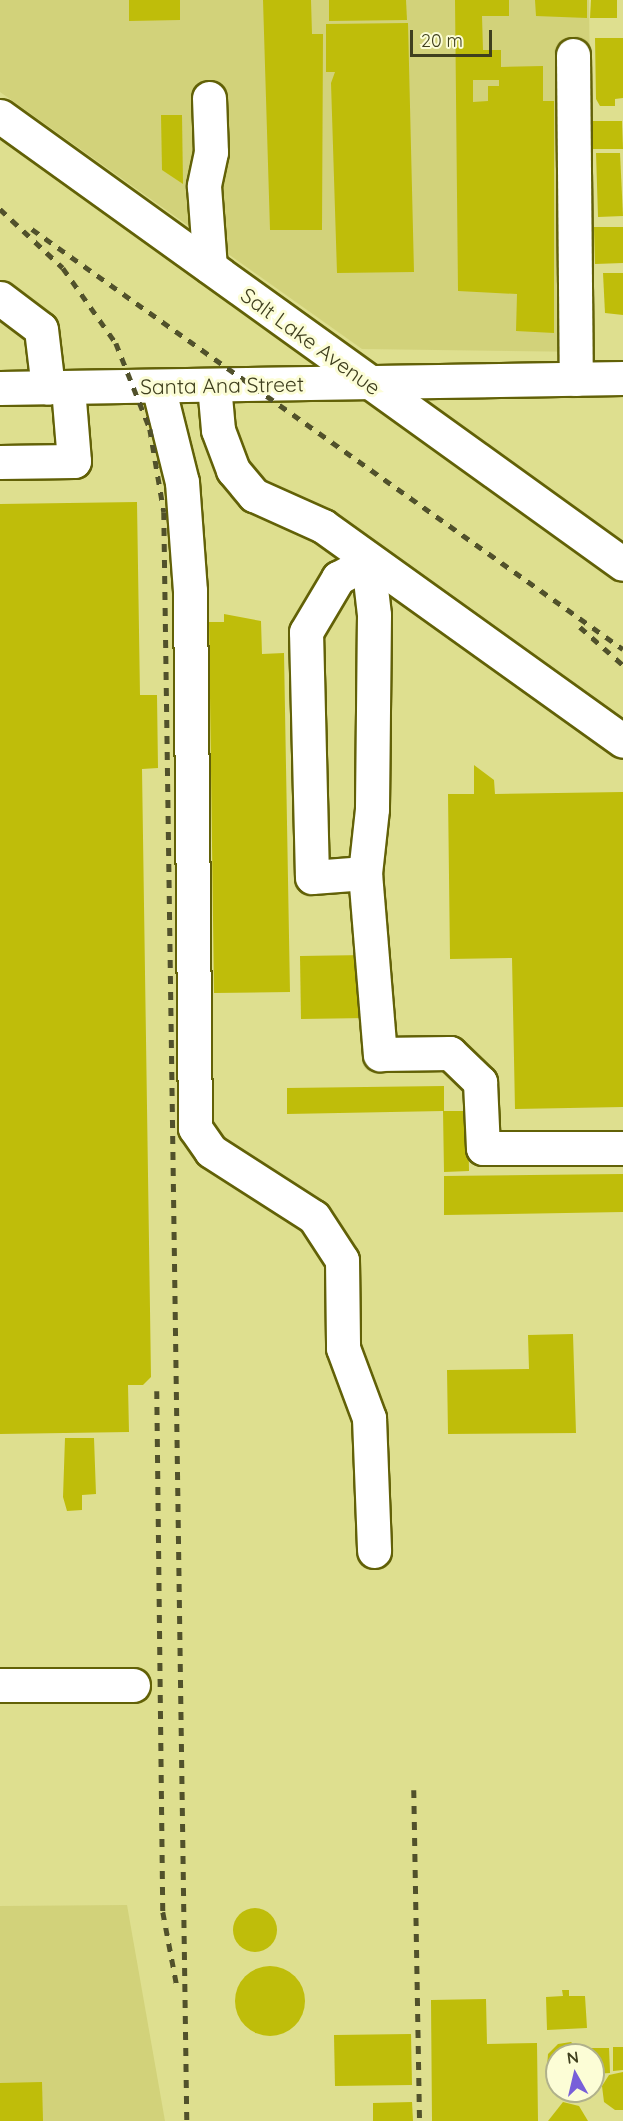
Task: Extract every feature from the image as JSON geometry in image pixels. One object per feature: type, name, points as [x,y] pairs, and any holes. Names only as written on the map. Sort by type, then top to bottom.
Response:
[{"type":"street","points":[[573,55],[576,379]]},
{"type":"street","points":[[209,98],[211,152],[204,186],[210,267]]},
{"type":"street","name":"Salt Lake Avenue","points":[[0,116],[210,267],[363,381],[623,564]]},
{"type":"street","points":[[0,298],[41,329],[58,388],[74,461],[0,462]]},
{"type":"street","name":"Santa Ana Street","points":[[0,388],[623,378]]},
{"type":"street","points":[[214,385],[218,430],[233,470],[254,495],[323,526],[368,562],[623,741]]},
{"type":"street","points":[[158,386],[182,482],[190,591],[195,1128],[211,1151],[314,1217],[342,1260],[343,1348],[369,1418],[374,1551]]},
{"type":"street","points":[[368,562],[374,615],[372,809],[365,873],[380,1054],[450,1053],[480,1082],[483,1148],[623,1148]]},
{"type":"street","points":[[365,873],[312,877],[306,632],[338,578],[368,562]]},
{"type":"street","points":[[0,1685],[133,1685]]},
{"type":"shaded area","points":[[0,0],[589,0],[593,352],[362,349],[0,92]]},
{"type":"shaded area","points":[[127,1905],[165,2121],[0,2121],[0,1906]]},
{"type":"building","points":[[129,0],[180,0],[180,20],[129,21]]},
{"type":"building","points":[[263,0],[311,0],[312,34],[323,34],[322,230],[270,230]]},
{"type":"building","points":[[329,0],[406,0],[407,20],[329,21]]},
{"type":"building","points":[[455,0],[509,0],[509,16],[482,16],[483,50],[501,50],[501,67],[543,66],[543,101],[554,101],[554,333],[516,331],[517,294],[458,291]],"holes":[[[473,80],[499,80],[499,86],[488,86],[488,101],[473,102]]]},
{"type":"building","points":[[535,0],[587,0],[587,18],[536,16]]},
{"type":"building","points":[[591,0],[617,0],[617,18],[590,18]]},
{"type":"building","points":[[408,23],[414,272],[337,273],[331,83],[335,72],[326,72],[326,24]]},
{"type":"building","points":[[595,38],[623,38],[623,98],[615,99],[615,106],[600,106],[596,99]]},
{"type":"building","points":[[161,115],[182,115],[183,184],[162,170]]},
{"type":"building","points":[[592,121],[622,121],[623,149],[593,149]]},
{"type":"building","points":[[596,153],[620,153],[623,216],[598,217]]},
{"type":"building","points":[[594,227],[623,227],[623,263],[595,264]]},
{"type":"building","points":[[603,273],[623,273],[623,315],[605,313]]},
{"type":"building","points":[[137,502],[140,695],[157,695],[158,768],[142,769],[151,1377],[143,1385],[128,1385],[129,1432],[0,1434],[0,504]]},
{"type":"building","points":[[224,614],[261,621],[262,654],[284,653],[290,992],[214,993],[209,622],[224,622]]},
{"type":"building","points":[[474,765],[494,780],[495,794],[623,792],[623,1107],[515,1109],[512,958],[450,959],[448,794],[474,794]]},
{"type":"building","points":[[366,955],[367,1018],[301,1019],[300,956]]},
{"type":"building","points":[[444,1086],[444,1111],[468,1111],[469,1171],[444,1172],[443,1111],[287,1114],[287,1088]]},
{"type":"building","points":[[623,1174],[623,1212],[444,1215],[444,1176]]},
{"type":"building","points":[[573,1334],[576,1433],[448,1434],[447,1370],[529,1369],[528,1335]]},
{"type":"building","points":[[65,1438],[94,1438],[96,1494],[82,1495],[82,1510],[67,1511],[63,1497]]},
{"type":"building","points":[[255,1908],[264,1909],[271,1914],[276,1921],[276,1939],[271,1946],[264,1951],[255,1952],[246,1951],[239,1946],[234,1939],[233,1930],[234,1921],[239,1914],[246,1909]]},
{"type":"building","points":[[277,1966],[290,1972],[299,1981],[303,1987],[305,2001],[303,2015],[295,2026],[284,2034],[263,2036],[245,2026],[237,2015],[235,1994],[245,1976],[256,1968]]},
{"type":"building","points":[[562,1990],[569,1990],[569,1996],[585,1996],[587,2028],[547,2030],[546,1997],[563,1996]]},
{"type":"building","points":[[486,1999],[487,2044],[537,2043],[538,2121],[432,2121],[431,2000]]},
{"type":"building","points":[[411,2034],[412,2085],[335,2086],[334,2035]]},
{"type":"building","points":[[613,2047],[623,2047],[623,2070],[613,2071]]},
{"type":"building","points":[[605,2048],[609,2048],[610,2073],[605,2073]]},
{"type":"building","points":[[623,2072],[623,2110],[615,2110],[605,2103],[605,2081],[609,2075]]},
{"type":"building","points":[[42,2082],[43,2121],[0,2121],[0,2083]]},
{"type":"building","points":[[412,2102],[413,2121],[373,2121],[373,2103]]},
{"type":"building","points":[[562,2103],[567,2103],[579,2106],[588,2121],[548,2121]]},
{"type":"railway","points":[[0,209],[63,268],[116,343],[150,429],[164,512],[187,2121]]},
{"type":"railway","points":[[32,229],[623,649]]},
{"type":"railway","points":[[580,627],[623,665]]},
{"type":"railway","points":[[157,1391],[163,1912],[177,1986]]},
{"type":"railway","points":[[414,1790],[420,2121]]}]
